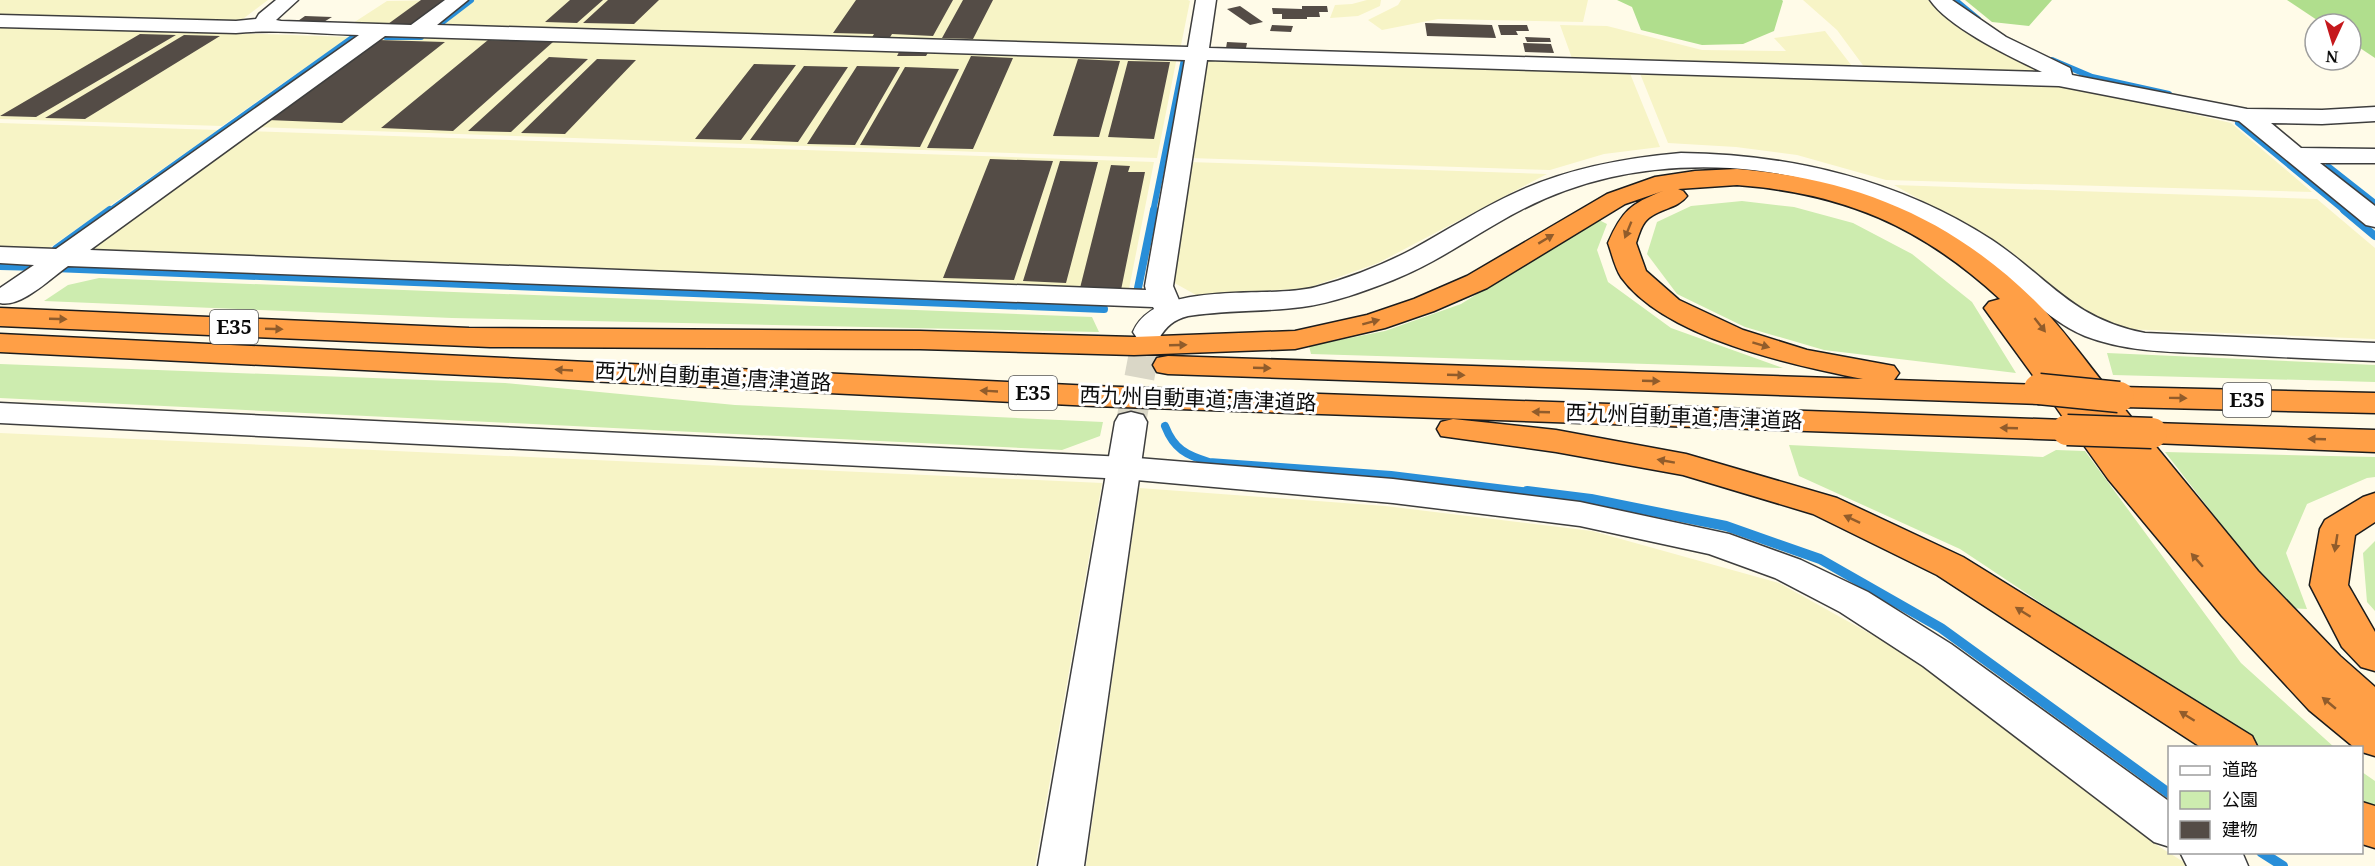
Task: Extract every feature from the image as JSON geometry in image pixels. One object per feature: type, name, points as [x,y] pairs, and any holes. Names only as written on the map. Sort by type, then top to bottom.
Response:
[{"type":"highway","points":[[469,337],[920,340],[1134,346],[1294,340],[1375,321],[1424,305],[1477,282],[1616,199],[1655,185],[1695,179],[1737,177],[1785,182],[1869,203],[1909,221],[1979,265],[2027,309],[2245,581],[2326,667],[2375,712]]},
{"type":"highway","points":[[2119,397],[2039,391],[1909,378],[1802,358],[1732,336],[1669,306],[1633,274],[1622,243],[1632,219],[1654,204],[1682,193],[1721,187],[1776,190],[1833,202],[1895,227],[1937,251],[1974,280],[2006,316],[2120,471],[2236,606],[2324,699],[2375,739]]},
{"type":"highway","name":"西九州自動車道;唐津道路","points":[[4,307],[469,337],[919,357],[2039,391],[2119,397]]},
{"type":"highway","name":"西九州自動車道;唐津道路","points":[[0,343],[1093,396],[2375,441]]},
{"type":"highway","points":[[1093,396],[1422,425],[1556,441],[1686,465],[1825,506],[1950,566],[2235,746]]},
{"type":"highway","name":"E35","points":[[2119,397],[2375,403]]},
{"type":"highway","points":[[2375,505],[2338,529],[2329,585],[2356,637],[2375,656]]},
{"type":"street","points":[[267,24],[266,18],[288,0]]},
{"type":"street","points":[[416,31],[458,0]]},
{"type":"street","points":[[1166,306],[1159,286],[1206,0]]},
{"type":"street","points":[[1940,0],[1966,23],[2010,49],[2077,81]]},
{"type":"street","points":[[0,21],[236,27],[267,24],[281,27],[2077,81],[2247,116],[2322,117],[2375,114]]},
{"type":"street","points":[[4,307],[38,275],[380,30]]},
{"type":"street","points":[[2247,116],[2375,219]]},
{"type":"street","points":[[2297,155],[2375,156]]},
{"type":"street","points":[[0,255],[1195,306],[1313,297],[1386,273],[1529,196],[1589,173],[1644,163],[1697,160],[1791,168],[1837,178],[1902,203],[1956,230],[2009,266],[2062,311],[2113,336],[2145,342],[2375,352]]},
{"type":"street","points":[[1148,332],[1166,306]]},
{"type":"street","points":[[0,413],[1125,468],[1393,491],[1568,513],[1716,543],[1788,569],[1854,602],[1937,655],[2168,827]]},
{"type":"street","points":[[1061,866],[1131,422]]},
{"type":"street","points":[[2206,854],[2225,866]]},
{"type":"shaded area","points":[[0,0],[268,0],[235,25],[0,17]]},
{"type":"shaded area","points":[[452,0],[417,27],[350,25],[387,1]]},
{"type":"shaded area","points":[[474,0],[1190,1],[1180,50],[436,28]]},
{"type":"shaded area","points":[[1381,0],[1380,6],[1358,16],[1330,18],[1335,5]]},
{"type":"shaded area","points":[[1401,0],[1588,0],[1583,22],[1438,19],[1382,30],[1368,20],[1398,5]]},
{"type":"shaded area","points":[[1803,0],[1928,0],[1946,16],[2051,74],[1865,68],[1837,30]]},
{"type":"shaded area","points":[[0,24],[349,37],[222,126],[0,119]]},
{"type":"shaded area","points":[[1560,25],[1607,26],[1702,50],[1786,51],[1774,38],[1825,31],[1855,70],[1573,61]]},
{"type":"shaded area","points":[[429,35],[1177,57],[1157,158],[252,127],[376,38],[423,39]]},
{"type":"shaded area","points":[[1205,59],[1629,71],[1660,147],[1604,154],[1550,170],[1190,158]]},
{"type":"shaded area","points":[[1639,71],[2067,85],[2231,123],[2312,192],[1886,180],[1797,155],[1736,147],[1668,143]]},
{"type":"shaded area","points":[[0,123],[218,130],[45,251],[0,250]]},
{"type":"shaded area","points":[[247,131],[1154,162],[1128,294],[79,253]]},
{"type":"shaded area","points":[[1189,162],[1547,174],[1378,263],[1308,288],[1196,295],[1171,281]]},
{"type":"shaded area","points":[[1894,185],[2317,199],[2375,248],[2375,339],[2124,329],[2082,313],[2009,250]]},
{"type":"shaded area","points":[[0,433],[1102,483],[1035,866],[0,866]]},
{"type":"shaded area","points":[[1139,488],[1385,506],[1592,531],[1779,583],[1912,657],[2152,842],[2190,866],[1086,866]]},
{"type":"green space","points":[[1617,0],[1783,1],[1774,31],[1743,44],[1702,45],[1641,30],[1632,7]]},
{"type":"green space","points":[[1965,0],[2052,0],[2029,26],[1992,22]]},
{"type":"green space","points":[[2287,0],[2375,0],[2375,58],[2363,50],[2363,12],[2305,12]]},
{"type":"green space","points":[[1742,201],[1794,207],[1853,223],[1912,254],[1972,302],[2016,373],[1824,350],[1745,327],[1677,294],[1647,254],[1657,222],[1691,206]]},
{"type":"green space","points":[[1597,219],[1607,224],[1597,250],[1608,282],[1671,328],[1783,368],[1311,354],[1309,346],[1385,331],[1461,304]]},
{"type":"green space","points":[[99,278],[1092,317],[1099,332],[452,318],[44,301],[68,285]]},
{"type":"green space","points":[[2107,353],[2375,365],[2375,382],[2113,375]]},
{"type":"green space","points":[[0,364],[505,383],[735,405],[1103,422],[1100,436],[1062,450],[0,398]]},
{"type":"green space","points":[[1789,445],[2043,457],[2056,450],[2085,451],[2241,663],[2333,746],[2256,746],[1960,549],[1799,476]]},
{"type":"green space","points":[[2165,452],[2375,457],[2375,477],[2367,478],[2307,504],[2286,553],[2307,609],[2286,608]]},
{"type":"green space","points":[[2375,541],[2375,611],[2367,602],[2363,553]]},
{"type":"green space","points":[[2363,773],[2375,781],[2375,818],[2363,811]]},
{"type":"building","points":[[421,0],[450,0],[417,24],[388,24]]},
{"type":"building","points":[[570,0],[603,0],[577,23],[545,22]]},
{"type":"building","points":[[608,0],[659,0],[634,24],[583,23]]},
{"type":"building","points":[[856,0],[953,0],[933,36],[892,34],[889,39],[871,39],[874,34],[833,33]]},
{"type":"building","points":[[963,0],[993,0],[973,39],[942,38]]},
{"type":"building","points":[[1240,6],[1263,22],[1250,25],[1227,9]]},
{"type":"building","points":[[1302,6],[1327,6],[1328,12],[1319,12],[1320,17],[1307,17],[1307,19],[1282,19],[1282,14],[1273,14],[1272,8],[1302,9]]},
{"type":"building","points":[[305,16],[332,17],[322,23],[295,23]]},
{"type":"building","points":[[1425,23],[1492,25],[1496,38],[1427,36]]},
{"type":"building","points":[[1272,25],[1293,26],[1291,32],[1270,31]]},
{"type":"building","points":[[1498,25],[1527,25],[1529,31],[1516,31],[1518,35],[1501,35]]},
{"type":"building","points":[[140,34],[176,35],[36,117],[0,116]]},
{"type":"building","points":[[184,35],[220,36],[85,119],[45,118]]},
{"type":"building","points":[[1525,37],[1550,38],[1551,42],[1527,42]]},
{"type":"building","points":[[378,40],[445,42],[342,123],[268,120]]},
{"type":"building","points":[[488,40],[553,42],[453,131],[381,128]]},
{"type":"building","points":[[1227,42],[1247,43],[1246,48],[1226,48]]},
{"type":"building","points":[[1523,43],[1551,44],[1554,53],[1525,52]]},
{"type":"building","points":[[900,50],[929,51],[926,56],[897,56]]},
{"type":"building","points":[[971,56],[1013,58],[973,149],[927,148]]},
{"type":"building","points":[[549,57],[588,59],[511,132],[468,131]]},
{"type":"building","points":[[597,59],[636,60],[565,134],[521,133]]},
{"type":"building","points":[[1078,59],[1120,61],[1099,137],[1053,136]]},
{"type":"building","points":[[1128,61],[1170,62],[1154,139],[1108,137]]},
{"type":"building","points":[[754,64],[796,65],[741,140],[695,139]]},
{"type":"building","points":[[804,66],[848,67],[798,142],[750,140]]},
{"type":"building","points":[[857,66],[900,67],[855,145],[807,144]]},
{"type":"building","points":[[905,67],[959,69],[920,147],[860,145]]},
{"type":"building","points":[[990,159],[1053,161],[1014,280],[943,278]]},
{"type":"building","points":[[1060,161],[1098,162],[1066,283],[1023,281]]},
{"type":"building","points":[[1111,165],[1130,166],[1128,172],[1145,172],[1121,290],[1080,288]]},
{"type":"waterway","points":[[437,26],[471,0]]},
{"type":"waterway","points":[[1955,0],[1978,19]]},
{"type":"waterway","points":[[108,212],[355,36]]},
{"type":"waterway","points":[[386,37],[421,37]]},
{"type":"waterway","points":[[1153,212],[1184,59]]},
{"type":"waterway","points":[[2052,60],[2092,77],[2169,94]]},
{"type":"waterway","points":[[2238,123],[2346,212]]},
{"type":"waterway","points":[[2328,166],[2375,203]]},
{"type":"waterway","points":[[56,249],[110,210]]},
{"type":"waterway","points":[[1138,288],[1154,210]]},
{"type":"waterway","points":[[2344,210],[2375,236]]},
{"type":"waterway","points":[[0,266],[42,267]]},
{"type":"waterway","points":[[54,268],[1104,309]]},
{"type":"waterway","points":[[1165,426],[1177,446],[1194,457],[1209,462],[1391,475],[1539,493]]},
{"type":"waterway","points":[[1527,491],[1591,499],[1726,526],[1820,559],[1941,628],[2168,793]]},
{"type":"waterway","points":[[2264,854],[2283,866]]},
{"type":"tunnel","points":[[1131,422],[1148,332]]}]
